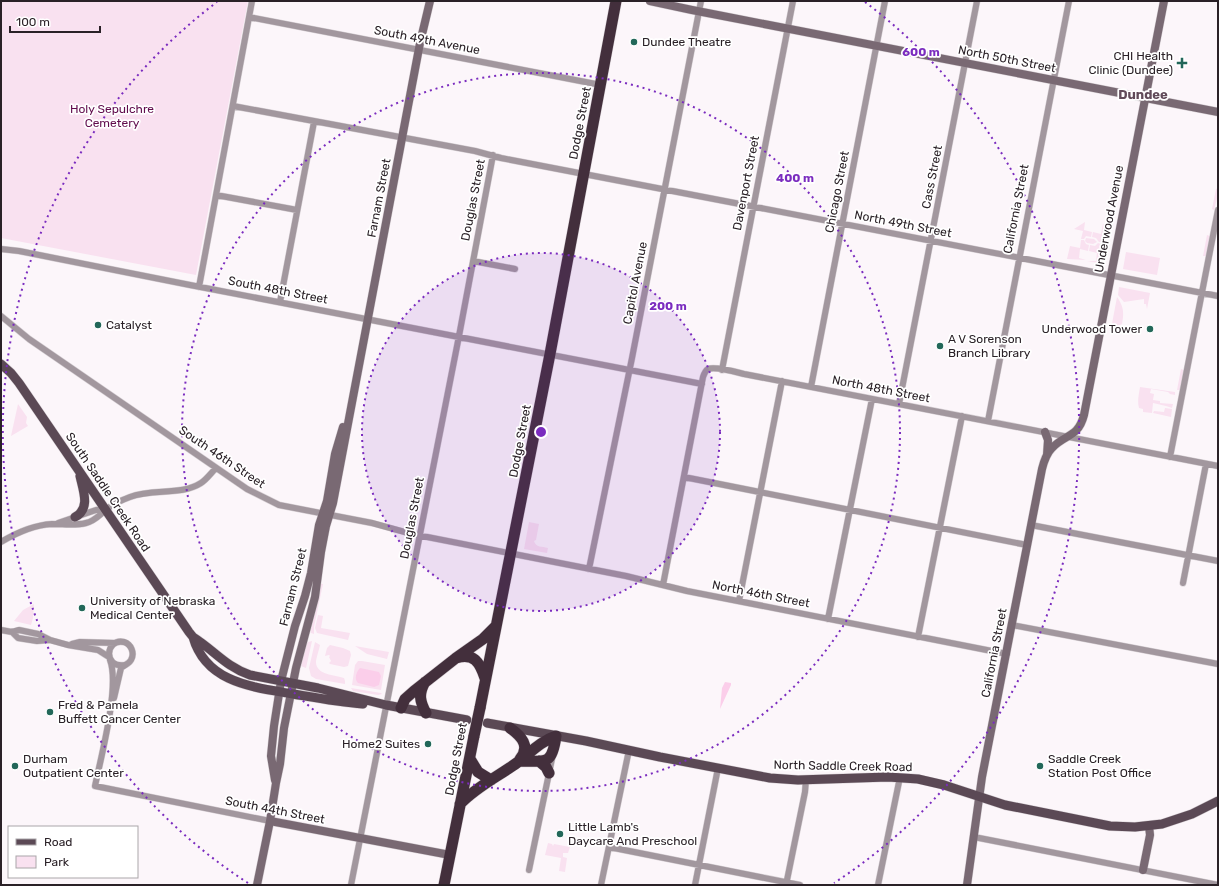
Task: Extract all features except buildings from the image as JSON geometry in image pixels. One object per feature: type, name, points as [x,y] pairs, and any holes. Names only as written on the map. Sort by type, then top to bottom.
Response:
[{"type":"highway","name":"Dodge Street","points":[[444,885],[550,354],[616,1]]},
{"type":"highway","points":[[401,708],[407,697],[426,680],[483,639],[496,626]]},
{"type":"highway","points":[[456,658],[464,656],[474,659],[480,666],[485,679]]},
{"type":"highway","points":[[426,680],[421,689],[420,697],[426,712]]},
{"type":"highway","points":[[510,728],[521,736],[524,744],[524,754],[519,761]]},
{"type":"highway","points":[[519,761],[540,761],[547,759],[553,753],[556,736]]},
{"type":"highway","points":[[460,804],[473,792],[519,761],[539,745],[556,736]]},
{"type":"highway","points":[[470,759],[478,772],[491,780]]},
{"type":"highway","points":[[540,761],[546,767],[548,773]]},
{"type":"main road","name":"Farnam Street","points":[[276,783],[271,756],[281,681],[295,626],[311,573],[319,525],[333,503],[419,50],[430,1]]},
{"type":"main road","name":"North 50th Street","points":[[650,1],[699,12],[1218,112]]},
{"type":"main road","name":"Underwood Avenue","points":[[1069,437],[1080,427],[1084,418],[1164,1]]},
{"type":"main road","name":"South Saddle Creek Road","points":[[1,364],[19,383],[193,637],[224,662],[237,670],[250,675],[318,688],[386,705],[467,720]]},
{"type":"main road","points":[[1045,432],[1048,442],[1047,455]]},
{"type":"main road","name":"California Street","points":[[967,885],[984,766],[1042,469],[1047,455],[1054,446],[1069,437]]},
{"type":"main road","points":[[75,517],[81,513],[85,504],[78,469]]},
{"type":"main road","name":"Farnam Street","points":[[258,885],[280,764],[284,728],[300,648],[315,597],[326,514]]},
{"type":"main road","name":"South Saddle Creek Road","points":[[193,637],[196,648],[205,661],[222,675],[243,684],[256,688],[340,702],[386,705]]},
{"type":"main road","name":"North Saddle Creek Road","points":[[487,724],[770,778],[806,780],[900,777],[933,782],[979,798],[1013,807],[1101,825],[1123,827],[1149,826],[1180,818],[1218,801]]},
{"type":"main road","name":"South 44th Street","points":[[270,821],[450,855]]},
{"type":"main road","points":[[1143,870],[1150,835],[1149,826]]},
{"type":"street","points":[[199,286],[252,1]]},
{"type":"street","name":"Capitol Avenue","points":[[589,569],[701,1]]},
{"type":"street","name":"Davenport Street","points":[[722,370],[793,1]]},
{"type":"street","name":"Chicago Street","points":[[810,386],[885,1]]},
{"type":"street","name":"Cass Street","points":[[899,404],[977,1]]},
{"type":"street","name":"California Street","points":[[988,421],[1069,1]]},
{"type":"street","name":"South 49th Avenue","points":[[249,17],[601,85]]},
{"type":"street","name":"North 49th Street","points":[[233,106],[1218,296]]},
{"type":"street","points":[[280,302],[314,122]]},
{"type":"street","name":"Douglas Street","points":[[351,885],[493,156]]},
{"type":"street","points":[[216,195],[297,210]]},
{"type":"street","points":[[1170,457],[1218,210]]},
{"type":"street","name":"South 48th Street","points":[[1,250],[19,251],[550,354]]},
{"type":"street","points":[[473,261],[515,270]]},
{"type":"street","name":"South 46th Street","points":[[1,316],[29,339],[246,489],[266,499],[279,505],[372,523],[420,536],[511,554]]},
{"type":"street","points":[[550,354],[702,384],[663,585]]},
{"type":"street","name":"North 48th Street","points":[[702,384],[704,373],[712,368],[1218,466]]},
{"type":"street","points":[[739,601],[782,381]]},
{"type":"street","points":[[828,619],[872,399]]},
{"type":"street","points":[[918,637],[962,416]]},
{"type":"street","points":[[1183,583],[1206,464]]},
{"type":"street","points":[[53,524],[86,523],[97,518],[106,510],[132,496],[153,492],[180,491],[190,488],[200,483],[216,468]]},
{"type":"street","points":[[684,477],[1027,545]]},
{"type":"street","points":[[1,542],[30,529],[53,524],[96,510],[106,510]]},
{"type":"street","points":[[1031,525],[1218,561]]},
{"type":"street","name":"North 46th Street","points":[[511,554],[1007,654]]},
{"type":"street","points":[[1012,625],[1218,664]]},
{"type":"street","points":[[1,630],[12,632],[19,630],[38,634],[50,640],[68,645],[98,650],[117,665],[125,665]]},
{"type":"street","points":[[68,645],[80,642],[123,642],[127,643],[132,649],[133,653],[131,660],[121,668],[112,703]]},
{"type":"street","points":[[112,703],[113,672],[110,649],[115,643]]},
{"type":"street","name":"South 44th Street","points":[[112,703],[95,786],[270,821]]},
{"type":"street","points":[[601,885],[629,750]]},
{"type":"street","points":[[529,870],[553,753]]},
{"type":"street","points":[[695,885],[718,768]]},
{"type":"street","points":[[878,885],[900,777]]},
{"type":"street","points":[[786,884],[805,792],[806,780]]},
{"type":"street","points":[[974,837],[1218,885]]},
{"type":"street","points":[[609,847],[786,884],[800,885]]},
{"type":"green space","name":"Holy Sepulchre Cemetery","points":[[1,1],[248,1],[196,275],[1,238]]},
{"type":"green space","points":[[1218,188],[1218,195],[1214,210],[1212,209],[1216,189]]},
{"type":"green space","points":[[1085,222],[1084,230],[1092,232],[1091,237],[1086,236],[1084,239],[1081,239],[1083,231],[1074,229]]},
{"type":"green space","points":[[1103,224],[1110,226],[1107,239],[1103,242],[1099,242],[1096,238],[1092,237],[1093,232],[1101,234]]},
{"type":"green space","points":[[1207,235],[1210,236],[1206,256],[1203,256]]},
{"type":"green space","points":[[1086,238],[1094,239],[1097,242],[1093,244],[1087,243],[1085,241]]},
{"type":"green space","points":[[1081,240],[1084,240],[1086,244],[1089,245],[1088,251],[1080,249],[1079,258],[1086,260],[1067,259],[1070,246],[1080,248]]},
{"type":"green space","points":[[1098,243],[1103,245],[1105,249],[1103,261],[1099,263],[1087,261],[1096,261],[1097,253],[1089,251],[1090,245],[1095,246]]},
{"type":"green space","points":[[1126,252],[1160,258],[1157,275],[1123,269]]},
{"type":"green space","points":[[1119,287],[1150,293],[1147,309],[1146,304],[1144,304],[1144,299],[1124,302],[1118,295]]},
{"type":"green space","points":[[1117,297],[1123,310],[1122,324],[1111,329]]},
{"type":"green space","points":[[1181,369],[1184,370],[1180,390],[1177,390]]},
{"type":"green space","points":[[1140,387],[1175,392],[1175,395],[1168,392],[1151,389],[1150,393],[1154,394],[1153,400],[1160,401],[1160,403],[1173,404],[1172,408],[1153,403],[1152,413],[1143,412],[1143,409],[1139,408],[1138,405]]},
{"type":"green space","points":[[18,404],[27,417],[26,423],[28,426],[11,436]]},
{"type":"green space","points":[[1165,408],[1172,409],[1171,417],[1153,413],[1154,411],[1164,412]]},
{"type":"green space","points":[[529,522],[539,524],[536,540],[534,541],[538,546],[548,548],[547,553],[524,549]]},
{"type":"green space","points":[[321,584],[323,584],[314,627],[314,634],[311,633],[310,628]]},
{"type":"green space","points":[[34,604],[31,625],[14,621],[23,610]]},
{"type":"green space","points":[[318,615],[323,616],[321,628],[350,633],[348,640],[317,633],[315,628]]},
{"type":"green space","points":[[312,641],[306,668],[301,666],[306,644]]},
{"type":"green space","points":[[315,642],[320,645],[316,661],[319,669],[326,674],[344,678],[345,684],[316,679],[311,676],[309,668]]},
{"type":"green space","points":[[330,645],[350,651],[351,655],[348,666],[344,667],[329,663],[331,661],[330,656],[325,656],[327,648]]},
{"type":"green space","points":[[355,646],[389,652],[387,659],[367,654]]},
{"type":"green space","points":[[358,661],[385,665],[381,690],[352,685],[355,665]]},
{"type":"green space","points":[[351,688],[382,694],[378,695],[353,691]]},
{"type":"green space","points":[[548,843],[552,844],[553,846],[554,844],[570,847],[568,853],[563,853],[563,857],[567,858],[565,872],[559,871],[561,858],[545,855]]},
{"type":"shaded area","points":[[360,668],[379,672],[381,676],[379,685],[374,687],[358,683],[356,676],[357,671]]},
{"type":"shaded area","points":[[725,682],[731,683],[731,685],[720,709],[722,688]]},
{"type":"place","name":"Dundee Theatre","points":[[634,42]]},
{"type":"place","name":"CHI Health Clinic (Dundee)","points":[[1182,63]]},
{"type":"place","name":"Catalyst","points":[[98,325]]},
{"type":"place","name":"Underwood Tower","points":[[1150,329]]},
{"type":"place","name":"A V Sorenson Branch Library","points":[[940,346]]},
{"type":"place","name":"University of Nebraska Medical Center","points":[[82,608]]},
{"type":"place","name":"Fred & Pamela Buffett Cancer Center","points":[[50,712]]},
{"type":"place","name":"Home2 Suites","points":[[428,744]]},
{"type":"place","name":"Durham Outpatient Center","points":[[15,766]]},
{"type":"place","name":"Saddle Creek Station Post Office","points":[[1040,766]]},
{"type":"place","name":"Little Lamb's Daycare And Preschool","points":[[560,834]]},
{"type":"district","name":"Dundee","points":[[1143,94]]}]
